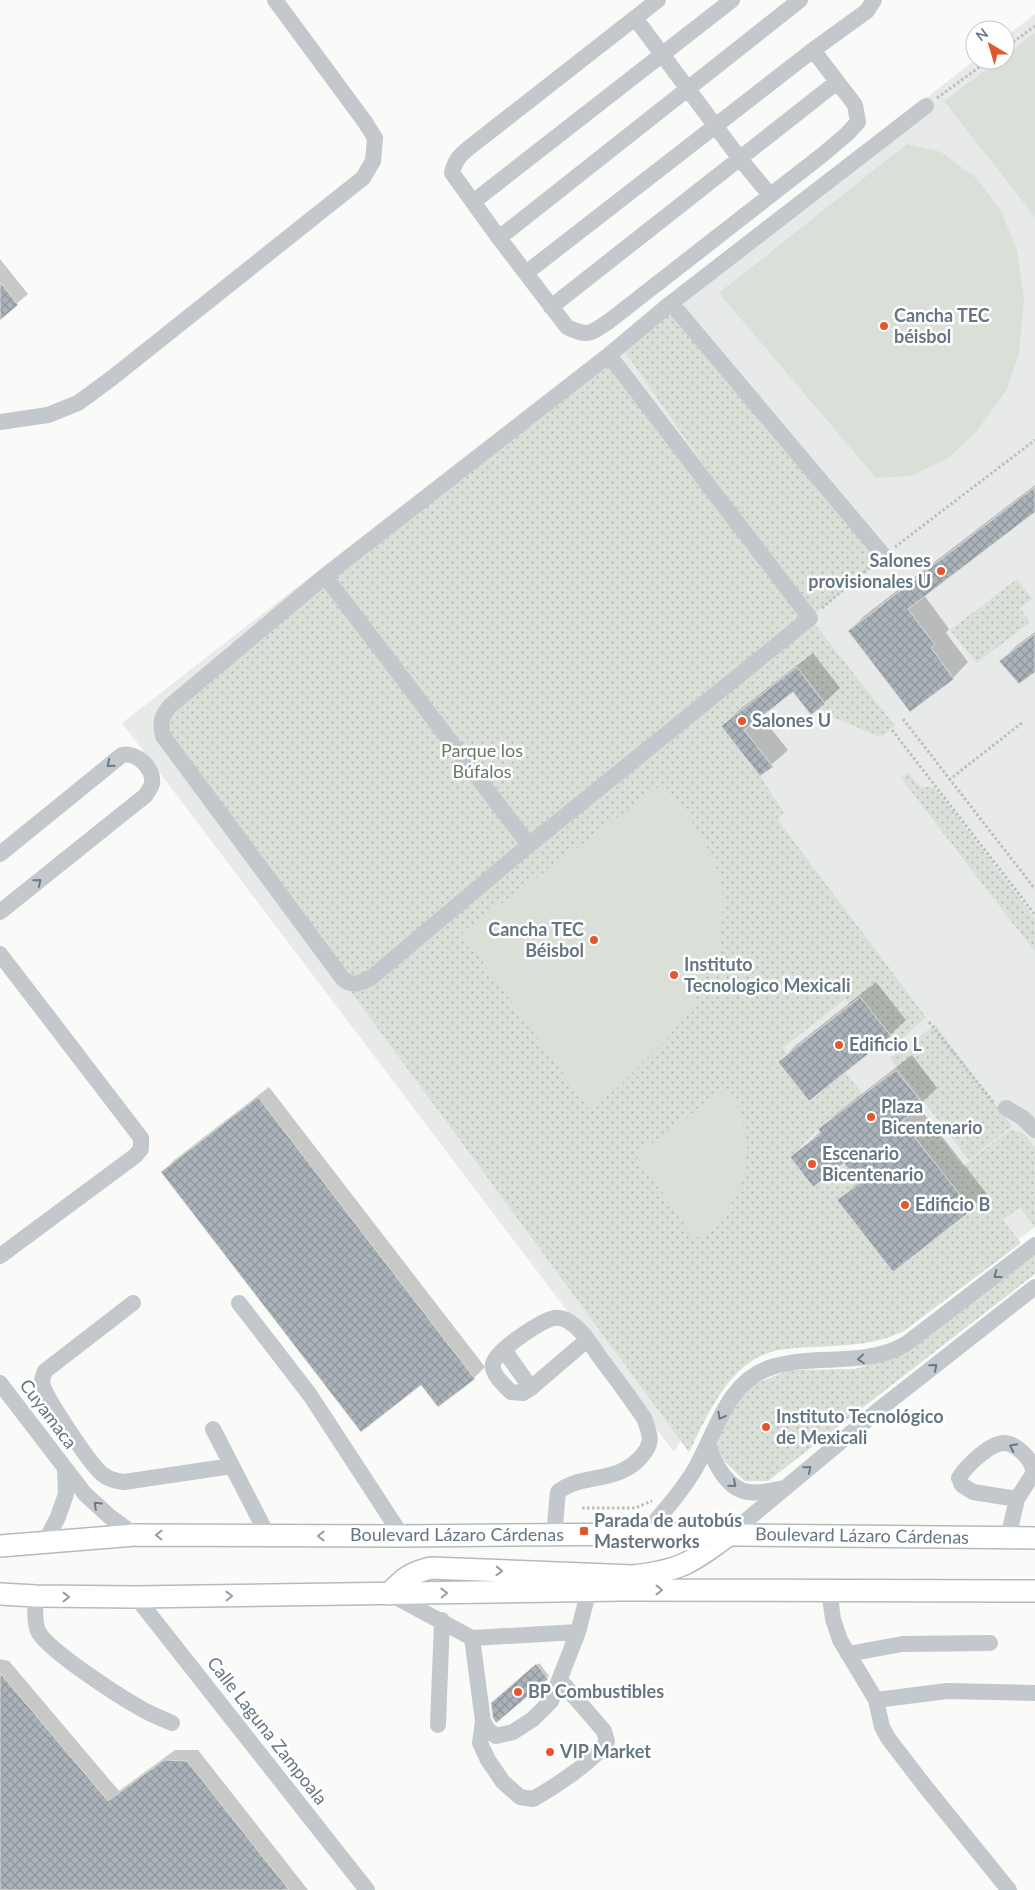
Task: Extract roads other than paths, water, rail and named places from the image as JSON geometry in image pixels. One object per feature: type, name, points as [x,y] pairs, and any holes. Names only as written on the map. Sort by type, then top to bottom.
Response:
[{"type":"main road","name":"Boulevard Lázaro Cárdenas","points":[[0,1546],[135,1535],[730,1534],[1035,1538]]},
{"type":"main road","points":[[389,1594],[402,1581],[415,1572],[431,1568],[633,1576],[660,1573],[697,1559],[730,1534]]},
{"type":"main road","points":[[0,1594],[136,1597],[589,1590],[1035,1590]]},
{"type":"street","points":[[0,422],[48,415],[78,403],[363,178],[373,161],[375,138],[275,0]]},
{"type":"street","points":[[658,0],[458,156],[454,164],[452,174],[499,238],[566,326],[580,333],[590,334],[608,322],[847,134],[858,122],[855,105],[813,50]]},
{"type":"street","points":[[473,202],[732,0]]},
{"type":"street","points":[[499,238],[800,0]]},
{"type":"street","points":[[526,273],[813,50],[867,11],[874,0]]},
{"type":"street","points":[[635,18],[740,159],[770,195]]},
{"type":"street","points":[[551,306],[838,82]]},
{"type":"street","points":[[609,355],[810,618],[529,845],[372,977],[355,984],[349,984],[337,971],[163,736],[161,721],[170,706],[326,576],[609,355],[671,303],[926,106]]},
{"type":"street","points":[[671,303],[884,556]]},
{"type":"street","points":[[326,576],[529,845]]},
{"type":"street","points":[[0,854],[122,755],[129,753],[139,757],[151,774],[152,786],[146,795],[0,912]]},
{"type":"street","points":[[0,954],[140,1138],[141,1149],[135,1156],[1,1253]]},
{"type":"street","points":[[1001,1106],[1023,1118],[1035,1130]]},
{"type":"street","points":[[644,1534],[684,1486],[731,1398],[750,1378],[772,1367],[786,1364],[869,1358],[897,1349],[914,1339],[1035,1245]]},
{"type":"street","points":[[730,1534],[881,1408],[1035,1287]]},
{"type":"street","points":[[239,1302],[310,1395],[402,1536]]},
{"type":"street","points":[[133,1303],[45,1371],[42,1379],[43,1386],[49,1397],[81,1448],[102,1474],[112,1480],[124,1482],[232,1466]]},
{"type":"street","points":[[554,1535],[558,1492],[564,1487],[576,1483],[616,1475],[634,1465],[648,1450],[650,1431],[644,1418],[587,1340],[567,1320],[556,1317],[540,1323],[504,1350],[493,1364],[494,1370],[503,1384],[511,1392],[516,1394],[523,1393],[587,1340]]},
{"type":"street","name":"Cuyamaca","points":[[0,1383],[65,1469],[91,1499],[109,1516],[135,1535]]},
{"type":"street","points":[[213,1429],[268,1536]]},
{"type":"street","points":[[708,1444],[726,1478],[740,1490],[760,1492],[785,1488]]},
{"type":"street","points":[[45,1542],[58,1517],[66,1494],[65,1469]]},
{"type":"street","points":[[1008,1538],[1016,1500]]},
{"type":"street","points":[[483,1720],[488,1730],[496,1736],[513,1732],[533,1719],[551,1701],[578,1632],[589,1590]]},
{"type":"street","points":[[829,1590],[833,1620],[848,1654],[876,1700],[882,1727],[888,1738],[1010,1890]]},
{"type":"street","points":[[389,1594],[442,1620],[472,1638],[578,1632]]},
{"type":"street","points":[[36,1596],[38,1630],[44,1641],[64,1657],[141,1708],[172,1723]]},
{"type":"street","name":"Calle Laguna Zampoala","points":[[136,1597],[367,1890]]},
{"type":"street","points":[[438,1725],[442,1620]]},
{"type":"street","points":[[472,1638],[483,1720],[480,1742],[488,1760],[503,1782],[520,1797],[533,1800],[560,1783],[602,1750],[607,1741],[604,1731],[560,1680]]},
{"type":"street","points":[[848,1654],[902,1644],[990,1643]]},
{"type":"street","points":[[876,1700],[948,1691],[1035,1693]]},
{"type":"place","name":"Cancha TEC béisbol","points":[[884,326]]},
{"type":"place","name":"Salones provisionales U","points":[[941,571]]},
{"type":"place","name":"Salones U","points":[[742,721]]},
{"type":"place","name":"Cancha TEC Béisbol","points":[[594,940]]},
{"type":"place","name":"Instituto Tecnologico Mexicali","points":[[674,975]]},
{"type":"place","name":"Edificio L","points":[[839,1045]]},
{"type":"place","name":"Plaza Bicentenario","points":[[871,1117]]},
{"type":"place","name":"Escenario Bicentenario","points":[[812,1164]]},
{"type":"place","name":"Edificio B","points":[[905,1205]]},
{"type":"place","name":"Instituto Tecnológico de Mexicali","points":[[766,1427]]},
{"type":"place","name":"Parada de autobús Masterworks","points":[[584,1531]]},
{"type":"place","name":"BP Combustibles","points":[[518,1692]]},
{"type":"place","name":"VIP Market","points":[[550,1752]]},
{"type":"park label","name":"Parque los Búfalos","points":[[482,761]]}]
